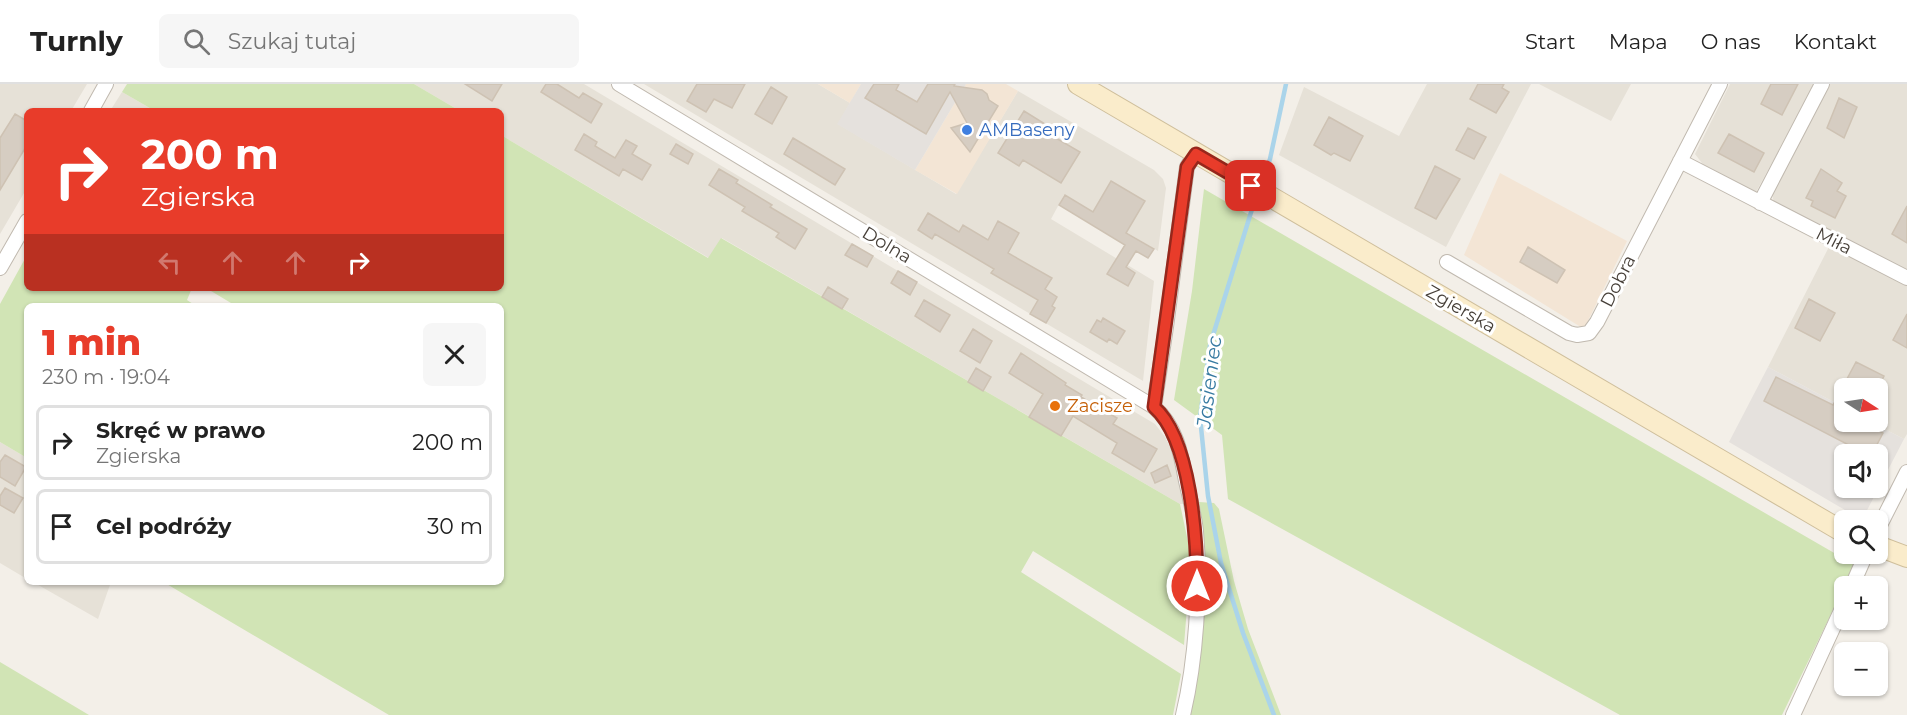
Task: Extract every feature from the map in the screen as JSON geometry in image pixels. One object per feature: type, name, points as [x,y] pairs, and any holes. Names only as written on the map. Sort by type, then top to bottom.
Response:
[{"type":"main road","name":"Zgierska","points":[[1078,84],[1834,527]]},
{"type":"main road","points":[[1888,550],[1907,557]]},
{"type":"street","points":[[93,108],[106,84]]},
{"type":"street","name":"Dolna","points":[[619,84],[1154,407]]},
{"type":"street","name":"Dobra","points":[[1447,262],[1569,333],[1577,335],[1589,333],[1597,322],[1720,84]]},
{"type":"street","points":[[1760,203],[1822,84]]},
{"type":"street","points":[[1183,715],[1188,694],[1195,623],[1196,530],[1175,435],[1163,415],[1154,407],[1187,167],[1196,154]]},
{"type":"street","name":"Miła","points":[[1680,161],[1907,279]]},
{"type":"street","points":[[0,268],[24,226]]},
{"type":"street","points":[[1888,510],[1907,472]]},
{"type":"street","points":[[1793,715],[1834,626]]},
{"type":"shaded area","points":[[0,84],[87,84],[73,108],[24,108],[24,193],[0,234]]},
{"type":"shaded area","points":[[414,84],[584,84],[1155,424],[1165,437],[1178,467],[1186,504],[1180,504],[722,238],[709,258],[504,137],[504,108],[455,108]]},
{"type":"shaded area","points":[[644,84],[818,84],[850,103],[838,124],[956,194],[1018,91],[1154,170],[1163,179],[1166,188],[1158,251],[1064,195],[1051,219],[1154,281],[1143,381]]},
{"type":"shaded area","points":[[818,84],[861,84],[850,103]]},
{"type":"shaded area","points":[[861,84],[966,84],[915,170],[837,124]]},
{"type":"shaded area","name":"AMBaseny","points":[[966,84],[1006,84],[1018,91],[957,194],[915,170]]},
{"type":"shaded area","points":[[1427,84],[1531,84],[1446,247],[1279,155],[1304,87],[1399,136]]},
{"type":"shaded area","points":[[1539,84],[1631,84],[1611,121]]},
{"type":"shaded area","points":[[1730,84],[1815,84],[1756,192],[1705,167],[1695,154]]},
{"type":"shaded area","points":[[1827,84],[1907,84],[1907,434],[1904,439],[1888,431],[1888,378],[1834,378],[1834,402],[1768,367],[1835,235],[1774,203],[1772,194]]},
{"type":"shaded area","points":[[122,92],[150,108],[112,108]]},
{"type":"shaded area","points":[[1500,173],[1627,241],[1584,329],[1464,255]]},
{"type":"shaded area","points":[[1768,367],[1834,402],[1834,432],[1888,431],[1904,439],[1888,470],[1888,444],[1834,444],[1834,498],[1873,498],[1867,510],[1845,510],[1729,442]]},
{"type":"shaded area","points":[[0,442],[24,456],[24,577],[0,563]]},
{"type":"shaded area","points":[[38,585],[110,585],[98,619]]},
{"type":"green space","points":[[127,84],[414,84],[455,108],[150,108],[122,92]]},
{"type":"green space","points":[[504,137],[708,258],[721,238],[1180,504],[1191,556],[1184,645],[1033,551],[1021,572],[1181,674],[1173,715],[389,715],[168,585],[504,585],[504,303],[231,303],[211,291],[504,291]]},
{"type":"green space","points":[[1204,189],[1834,553],[1834,564],[1855,565],[1850,576],[1834,576],[1834,608],[1782,715],[1620,715],[1228,499],[1222,435],[1174,400],[1192,291]]},
{"type":"green space","points":[[24,260],[24,291],[191,291],[187,300],[192,303],[24,303],[24,456],[0,442],[0,304]]},
{"type":"green space","points":[[1199,502],[1214,503],[1219,509],[1234,581],[1248,629],[1281,715],[1190,715],[1204,566],[1204,540]]},
{"type":"green space","points":[[0,662],[89,715],[0,715]]},
{"type":"building","points":[[465,84],[502,84],[492,101]]},
{"type":"building","points":[[546,84],[557,84],[579,98],[583,93],[602,104],[591,123],[541,92]]},
{"type":"building","points":[[697,84],[745,84],[732,108],[714,99],[706,112],[687,101]]},
{"type":"building","points":[[874,84],[899,84],[896,90],[917,102],[928,84],[955,84],[954,86],[982,90],[987,94],[989,100],[998,106],[970,152],[951,128],[967,123],[950,92],[926,134],[865,98]]},
{"type":"building","points":[[1478,84],[1504,84],[1502,88],[1509,92],[1496,113],[1470,99]]},
{"type":"building","points":[[1771,84],[1798,84],[1782,115],[1761,104]]},
{"type":"building","points":[[771,87],[787,97],[772,124],[755,114]]},
{"type":"building","points":[[1839,98],[1857,107],[1844,138],[1827,128]]},
{"type":"building","points":[[1024,111],[1045,124],[1042,130],[1080,152],[1061,183],[1023,160],[1019,166],[998,153]]},
{"type":"building","points":[[15,114],[24,119],[24,150],[0,190],[0,138]]},
{"type":"building","points":[[1329,117],[1363,136],[1350,161],[1334,153],[1331,155],[1314,145]]},
{"type":"building","points":[[1468,128],[1486,137],[1474,159],[1456,150]]},
{"type":"building","points":[[584,134],[597,142],[595,146],[615,158],[626,140],[637,146],[632,154],[651,165],[642,180],[623,169],[619,176],[575,150]]},
{"type":"building","points":[[1729,134],[1764,153],[1754,172],[1718,153]]},
{"type":"building","points":[[793,138],[845,169],[835,185],[784,154]]},
{"type":"building","points":[[676,144],[693,154],[688,164],[670,154]]},
{"type":"building","points":[[1435,166],[1460,179],[1436,219],[1415,208]]},
{"type":"building","points":[[719,169],[738,180],[736,183],[772,205],[770,207],[807,229],[795,249],[776,237],[779,233],[742,211],[745,207],[709,185]]},
{"type":"building","points":[[1821,169],[1842,183],[1837,191],[1846,196],[1835,218],[1811,206],[1813,201],[1806,198]]},
{"type":"building","points":[[1111,181],[1145,201],[1126,233],[1154,249],[1148,258],[1136,251],[1126,267],[1135,273],[1128,286],[1107,274],[1125,245],[1059,205],[1065,195],[1093,212]]},
{"type":"building","points":[[1907,206],[1907,243],[1892,234]]},
{"type":"building","points":[[928,213],[959,232],[963,225],[988,240],[998,221],[1019,233],[1008,253],[1052,278],[1045,289],[1057,297],[1052,306],[1055,308],[1046,323],[1030,314],[1038,300],[991,273],[994,269],[935,234],[932,239],[918,230]]},
{"type":"building","points":[[852,244],[873,256],[867,267],[845,255]]},
{"type":"building","points":[[1528,247],[1565,270],[1557,283],[1520,262]]},
{"type":"building","points":[[898,271],[917,282],[910,295],[891,283]]},
{"type":"building","points":[[828,287],[848,299],[842,309],[822,297]]},
{"type":"building","points":[[1809,299],[1835,313],[1820,341],[1795,328]]},
{"type":"building","points":[[924,300],[950,315],[940,332],[915,316]]},
{"type":"building","points":[[1907,314],[1907,348],[1893,340]]},
{"type":"building","points":[[1103,318],[1125,331],[1117,344],[1109,339],[1107,342],[1090,332],[1097,320],[1101,322]]},
{"type":"building","points":[[973,329],[992,341],[980,363],[960,351]]},
{"type":"building","points":[[1021,353],[1066,383],[1065,385],[1082,395],[1081,397],[1117,418],[1113,424],[1157,449],[1144,472],[1112,453],[1117,443],[1073,416],[1061,436],[1029,417],[1043,394],[1009,373]]},
{"type":"building","points":[[1856,362],[1884,376],[1883,378],[1847,378]]},
{"type":"building","points":[[976,368],[991,377],[983,391],[968,382]]},
{"type":"building","points":[[1776,377],[1833,405],[1834,403],[1834,432],[1881,432],[1883,433],[1877,444],[1847,444],[1764,401]]},
{"type":"building","points":[[5,455],[24,466],[24,470],[15,486],[0,477],[0,462]]},
{"type":"building","points":[[1167,465],[1171,476],[1155,483],[1151,473]]},
{"type":"building","points":[[5,488],[23,498],[14,513],[0,505],[0,496]]},
{"type":"waterway","name":"Jasieniec","points":[[1260,186],[1270,159],[1286,84]]},
{"type":"waterway","name":"Jasieniec","points":[[1257,193],[1210,345],[1200,417],[1208,496],[1221,563],[1243,633],[1274,715]]},
{"type":"place","name":"AMBaseny","points":[[967,130]]},
{"type":"place","name":"Zacisze","points":[[1055,406]]},
{"type":"route","points":[[1197,586],[1196,530],[1183,466],[1175,435],[1163,415],[1154,407],[1187,167],[1196,154],[1251,186]]}]
